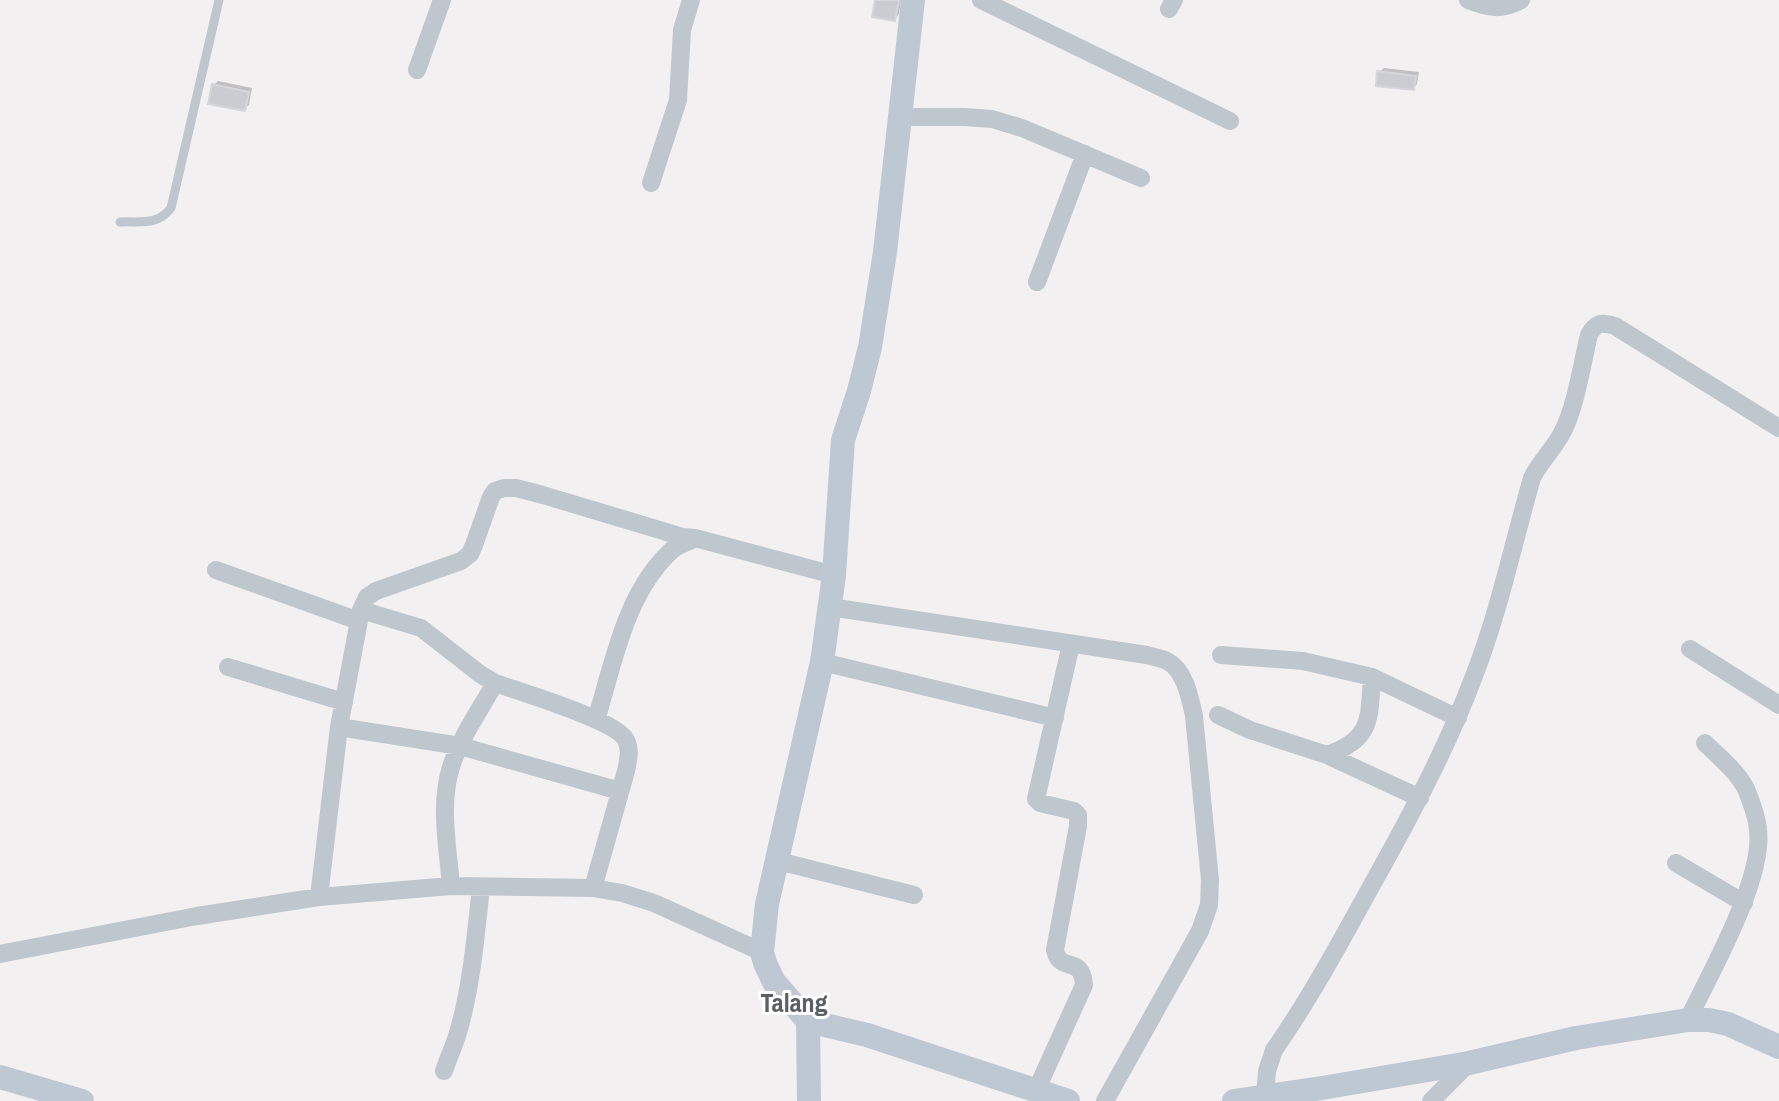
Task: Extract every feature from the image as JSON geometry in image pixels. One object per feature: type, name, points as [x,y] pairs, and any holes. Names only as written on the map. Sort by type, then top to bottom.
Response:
[{"type":"street","points":[[417,70],[442,0]]},
{"type":"street","points":[[651,183],[678,100],[682,30],[691,0]]},
{"type":"street","points":[[913,0],[885,252],[870,347],[843,440],[834,575],[822,662],[767,904],[762,952],[774,982],[808,1021],[867,1035],[1068,1101]]},
{"type":"street","points":[[981,0],[1230,121]]},
{"type":"street","points":[[1468,0],[1482,6],[1498,7],[1521,0]]},
{"type":"street","points":[[901,117],[992,119],[1022,128],[1141,178]]},
{"type":"street","points":[[1037,282],[1085,154]]},
{"type":"street","points":[[1265,1097],[1267,1071],[1274,1050],[1356,915],[1420,798],[1458,718],[1496,608],[1532,478],[1556,445],[1568,421],[1593,327],[1599,323],[1615,326],[1779,428]]},
{"type":"street","points":[[319,897],[339,727],[360,616],[367,597],[461,561],[470,554],[495,491],[516,488],[683,537],[834,575]]},
{"type":"street","points":[[596,720],[624,626],[644,585],[674,548],[695,538]]},
{"type":"street","points":[[216,570],[360,616],[421,628],[495,683],[621,732],[629,753],[593,888]]},
{"type":"street","points":[[830,607],[1147,655],[1169,661],[1179,671],[1194,716],[1210,880],[1209,905],[1200,931],[1105,1101]]},
{"type":"street","points":[[1036,1091],[1084,985],[1080,968],[1060,961],[1055,950],[1078,815],[1036,799],[1071,644]]},
{"type":"street","points":[[1690,649],[1779,705]]},
{"type":"street","points":[[1221,655],[1303,661],[1372,677],[1458,718]]},
{"type":"street","points":[[822,662],[1055,718]]},
{"type":"street","points":[[228,667],[344,702]]},
{"type":"street","points":[[1327,755],[1343,749],[1361,735],[1367,723],[1372,677]]},
{"type":"street","points":[[451,886],[445,816],[451,768],[495,683]]},
{"type":"street","points":[[1218,715],[1250,730],[1327,755],[1420,798]]},
{"type":"street","points":[[339,727],[460,746],[620,791]]},
{"type":"street","points":[[1688,1020],[1744,903],[1757,861],[1759,832],[1745,789],[1737,775],[1705,743]]},
{"type":"street","points":[[778,861],[914,895]]},
{"type":"street","points":[[1676,863],[1744,903]]},
{"type":"street","points":[[0,954],[197,916],[319,897],[451,886],[593,888],[622,893],[654,903],[762,952]]},
{"type":"street","points":[[444,1071],[465,998],[475,946],[481,887]]},
{"type":"street","points":[[1234,1101],[1469,1063],[1576,1038],[1688,1020],[1728,1024],[1779,1047]]},
{"type":"street","points":[[808,1021],[809,1101]]},
{"type":"street","points":[[1431,1101],[1469,1063]]},
{"type":"street","points":[[0,1077],[82,1101]]},
{"type":"lane","points":[[120,222],[156,221],[164,218],[171,208],[219,0]]},
{"type":"building","points":[[875,0],[899,0],[895,21],[872,17]]},
{"type":"building","points":[[1377,71],[1416,76],[1414,90],[1376,86]]},
{"type":"building","points":[[212,84],[249,92],[245,111],[208,104]]},
{"type":"district","name":"Talang","points":[[794,1003]]}]
